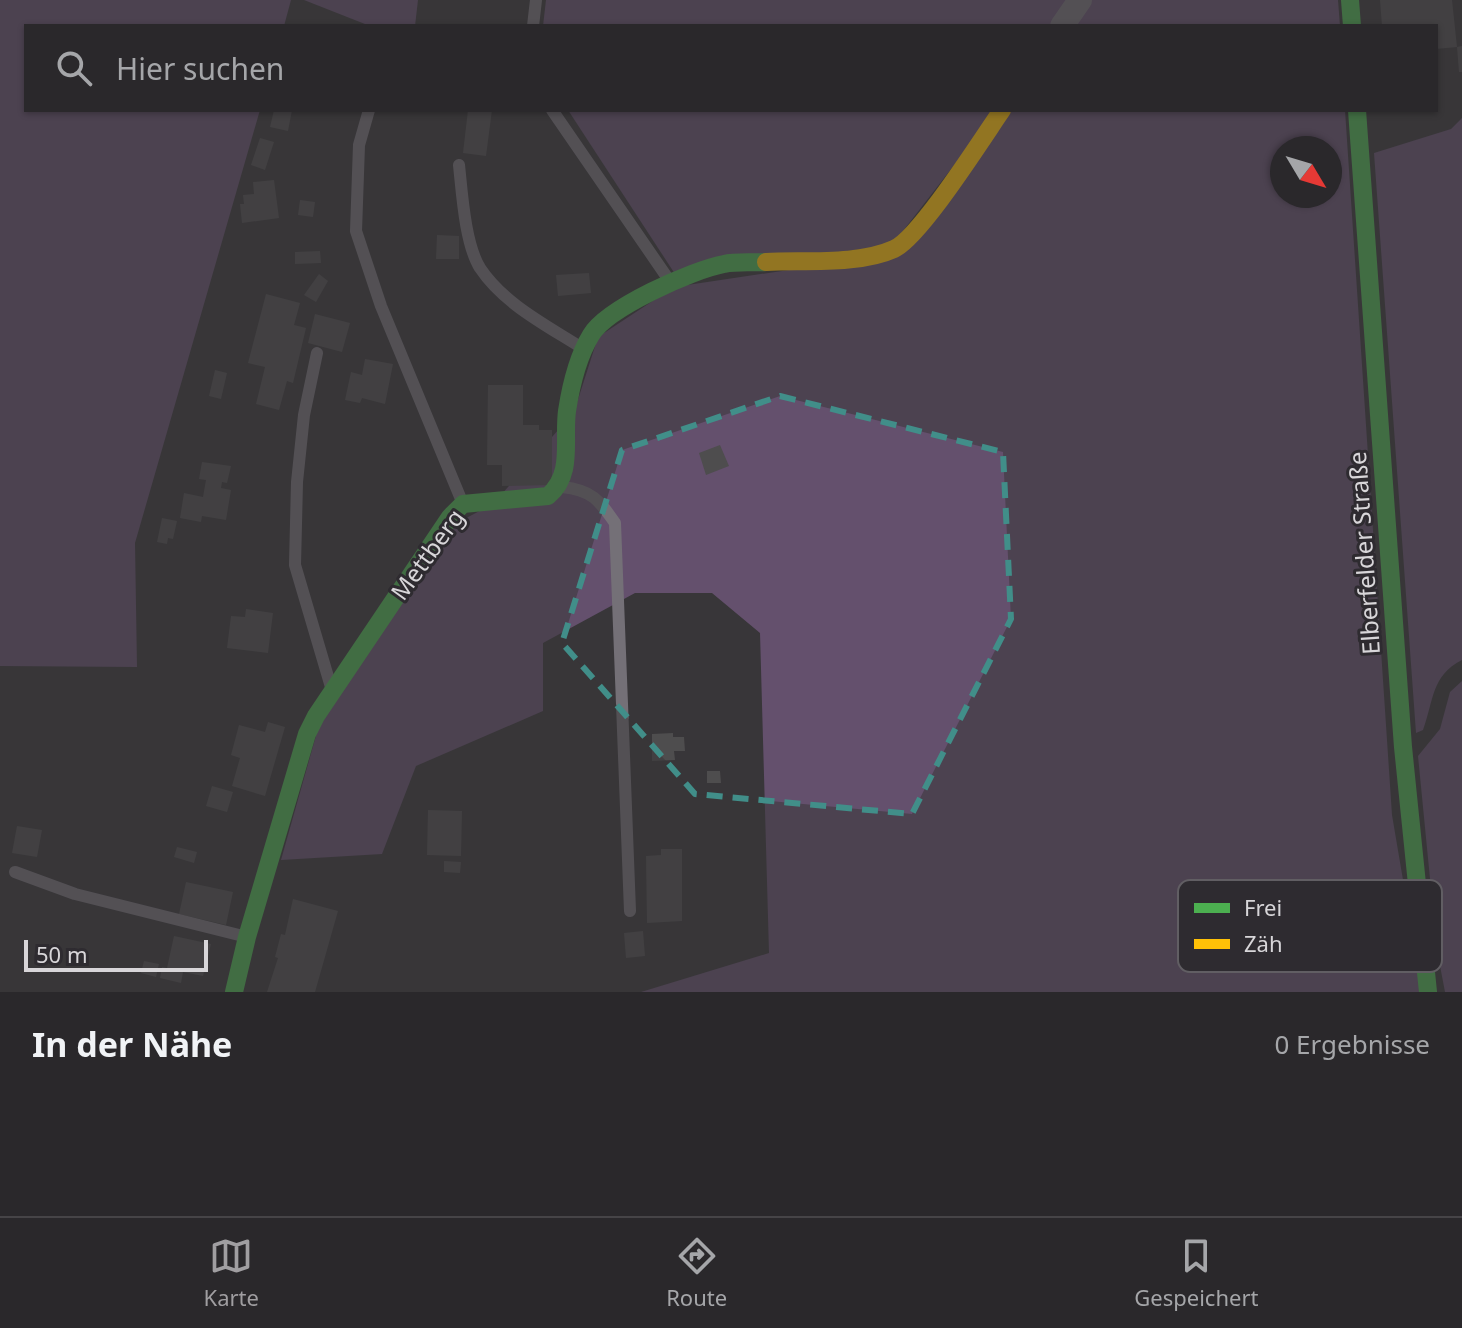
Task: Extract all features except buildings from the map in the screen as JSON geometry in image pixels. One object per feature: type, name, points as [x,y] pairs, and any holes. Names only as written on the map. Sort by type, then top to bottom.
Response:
[{"type":"street","points":[[1063,24],[1080,0]]},
{"type":"street","points":[[1350,0],[1352,24]]},
{"type":"street","points":[[559,487],[565,473],[567,412],[577,364],[592,333],[610,314],[671,283],[723,264],[860,258],[895,249],[915,233],[1001,112]]},
{"type":"street","name":"Elberfelder Straße","points":[[1357,112],[1403,747],[1417,880]]},
{"type":"street","name":"Mettberg","points":[[234,992],[247,937],[307,734],[333,692],[450,517],[463,504],[548,496],[559,487]]},
{"type":"street","name":"Elberfelder Straße","points":[[1426,972],[1428,992]]},
{"type":"lane","points":[[533,24],[536,0]]},
{"type":"lane","points":[[368,112],[359,145],[356,231],[381,306],[463,504]]},
{"type":"lane","points":[[553,112],[671,283]]},
{"type":"lane","points":[[459,165],[466,223],[479,266],[509,301],[584,350]]},
{"type":"lane","points":[[317,353],[304,415],[297,482],[295,565],[333,692]]},
{"type":"lane","points":[[559,487],[578,489],[598,498],[615,523],[630,911]]},
{"type":"lane","points":[[15,872],[75,894],[247,937]]},
{"type":"highlighted area","points":[[780,396],[1003,452],[1011,619],[912,814],[695,794],[562,643],[622,450]]},
{"type":"shaded area","points":[[0,0],[291,0],[285,24],[24,24],[24,112],[259,112],[135,543],[137,667],[0,666]]},
{"type":"shaded area","points":[[304,0],[418,0],[415,24],[365,24]]},
{"type":"shaded area","points":[[546,0],[1074,0],[1056,24],[543,24]]},
{"type":"shaded area","points":[[1088,0],[1338,0],[1340,24],[1070,24]]},
{"type":"shaded area","points":[[569,112],[995,112],[892,245],[675,274]]},
{"type":"shaded area","points":[[1007,112],[1345,112],[1392,815],[1403,880],[1178,880],[1178,972],[1419,972],[1422,992],[641,992],[769,953],[760,633],[712,593],[635,593],[543,643],[543,711],[416,766],[382,854],[281,860],[319,725],[451,526],[493,504],[574,412],[598,337],[674,287],[896,254]]},
{"type":"shaded area","points":[[1462,118],[1462,660],[1444,673],[1423,730],[1416,733],[1374,153],[1451,129]]},
{"type":"shaded area","points":[[1462,681],[1462,992],[1445,992],[1441,972],[1442,880],[1430,880],[1418,756],[1440,729],[1450,692]]},
{"type":"traffic: fast","points":[[1350,0],[1352,24]]},
{"type":"traffic: fast","points":[[1357,112],[1403,747],[1417,880]]},
{"type":"traffic: fast","points":[[234,992],[247,937],[307,734],[450,517],[463,504],[548,496],[556,487],[566,456],[567,411],[575,372],[586,344],[600,324],[632,302],[692,274],[729,263],[766,262]]},
{"type":"traffic: fast","points":[[1426,972],[1428,992]]},
{"type":"traffic: slow","points":[[766,262],[848,260],[894,249],[905,241],[934,207],[1001,112]]}]
